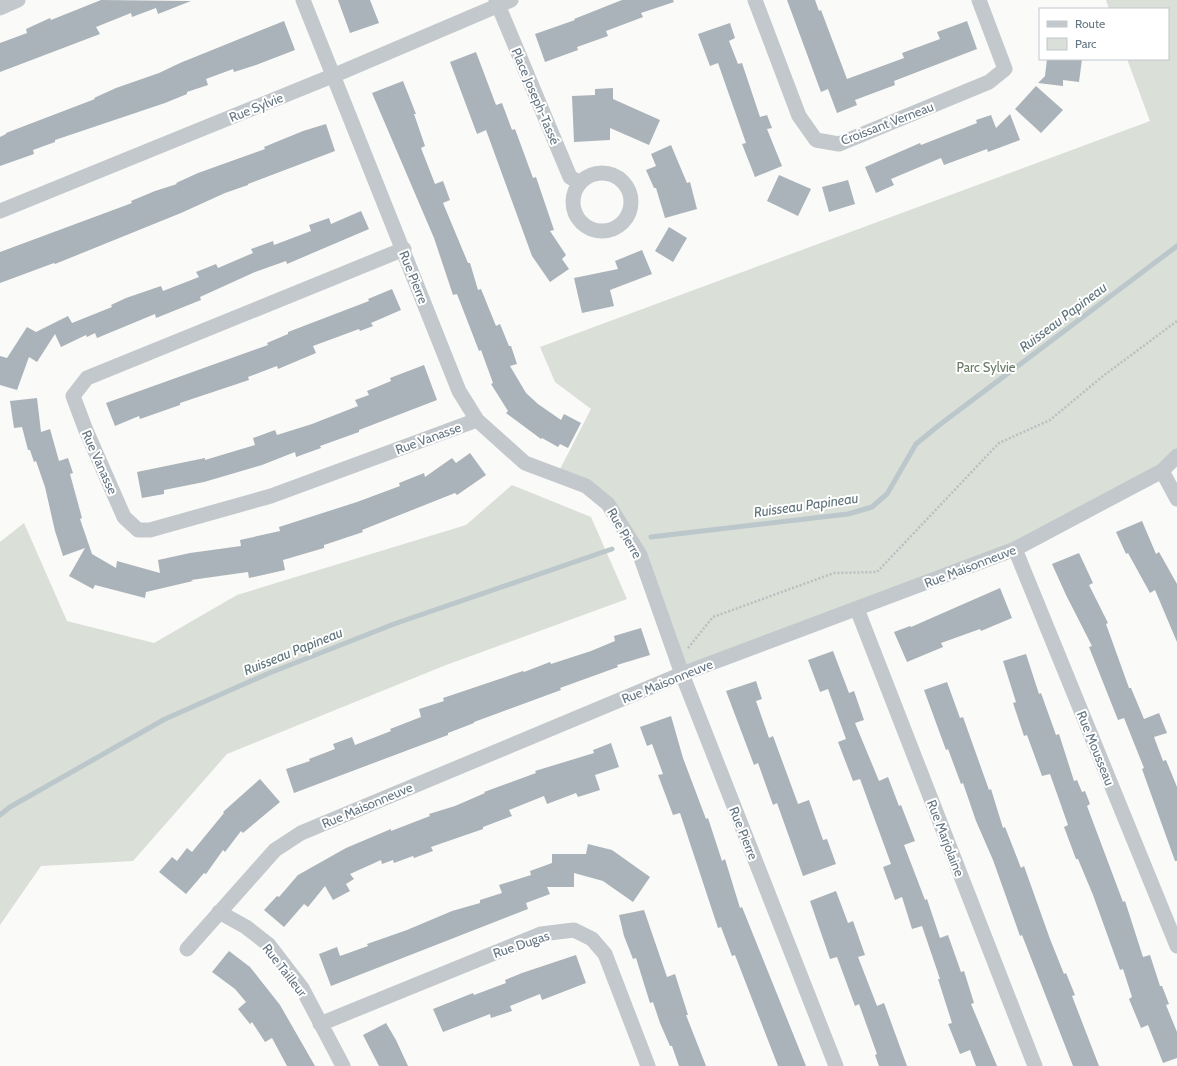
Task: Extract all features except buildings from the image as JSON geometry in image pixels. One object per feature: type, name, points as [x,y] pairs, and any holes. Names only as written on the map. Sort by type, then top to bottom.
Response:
[{"type":"street","points":[[0,8],[18,0]]},
{"type":"street","name":"Rue Pierre","points":[[303,0],[404,249],[459,391],[477,420],[525,464],[586,486],[608,504],[640,555],[680,668],[836,1066]]},
{"type":"street","name":"Croissant Verneau","points":[[755,0],[800,116],[816,140],[839,144],[989,82],[1005,69],[979,0]]},
{"type":"street","name":"Rue Sylvie","points":[[0,211],[334,75],[502,2]]},
{"type":"street","name":"Place Joseph-Tassé","points":[[502,2],[570,177],[580,183]]},
{"type":"street","name":"Rue Vanasse","points":[[404,249],[87,378],[73,396],[85,428],[124,517],[138,530],[150,530],[271,496],[477,420]]},
{"type":"street","name":"Rue Maisonneuve","points":[[187,949],[275,850],[301,833],[680,668],[857,609],[1014,549],[1162,471],[1177,456]]},
{"type":"street","points":[[1162,471],[1177,499]]},
{"type":"street","name":"Rue Mousseau","points":[[1014,549],[1177,946]]},
{"type":"street","name":"Rue Marjolaine","points":[[857,609],[1035,1066]]},
{"type":"street","name":"Rue Tailleur","points":[[219,912],[246,927],[269,945],[302,988],[343,1066]]},
{"type":"street","name":"Rue Dugas","points":[[320,1024],[541,934],[574,930],[592,939],[605,954],[648,1066]]},
{"type":"path","points":[[680,668],[713,618],[834,573],[877,572],[999,443],[1050,420],[1103,376],[1177,321]]},
{"type":"green space","name":"Parc Sylvie","points":[[1106,0],[1177,0],[1177,456],[1015,549],[682,674],[640,555],[608,504],[557,475],[591,409],[555,382],[540,347],[1150,121],[1127,60],[1169,60],[1169,8],[1109,8]]},
{"type":"green space","points":[[512,485],[591,517],[627,599],[446,665],[227,754],[133,861],[41,866],[0,925],[0,542],[24,523],[67,621],[154,643],[237,595],[466,525]]},
{"type":"waterway","name":"Ruisseau Papineau","points":[[651,537],[848,514],[872,507],[887,494],[916,444],[1177,246]]},
{"type":"waterway","name":"Ruisseau Papineau","points":[[0,815],[10,807],[165,719],[267,674],[394,624],[612,549]]}]
